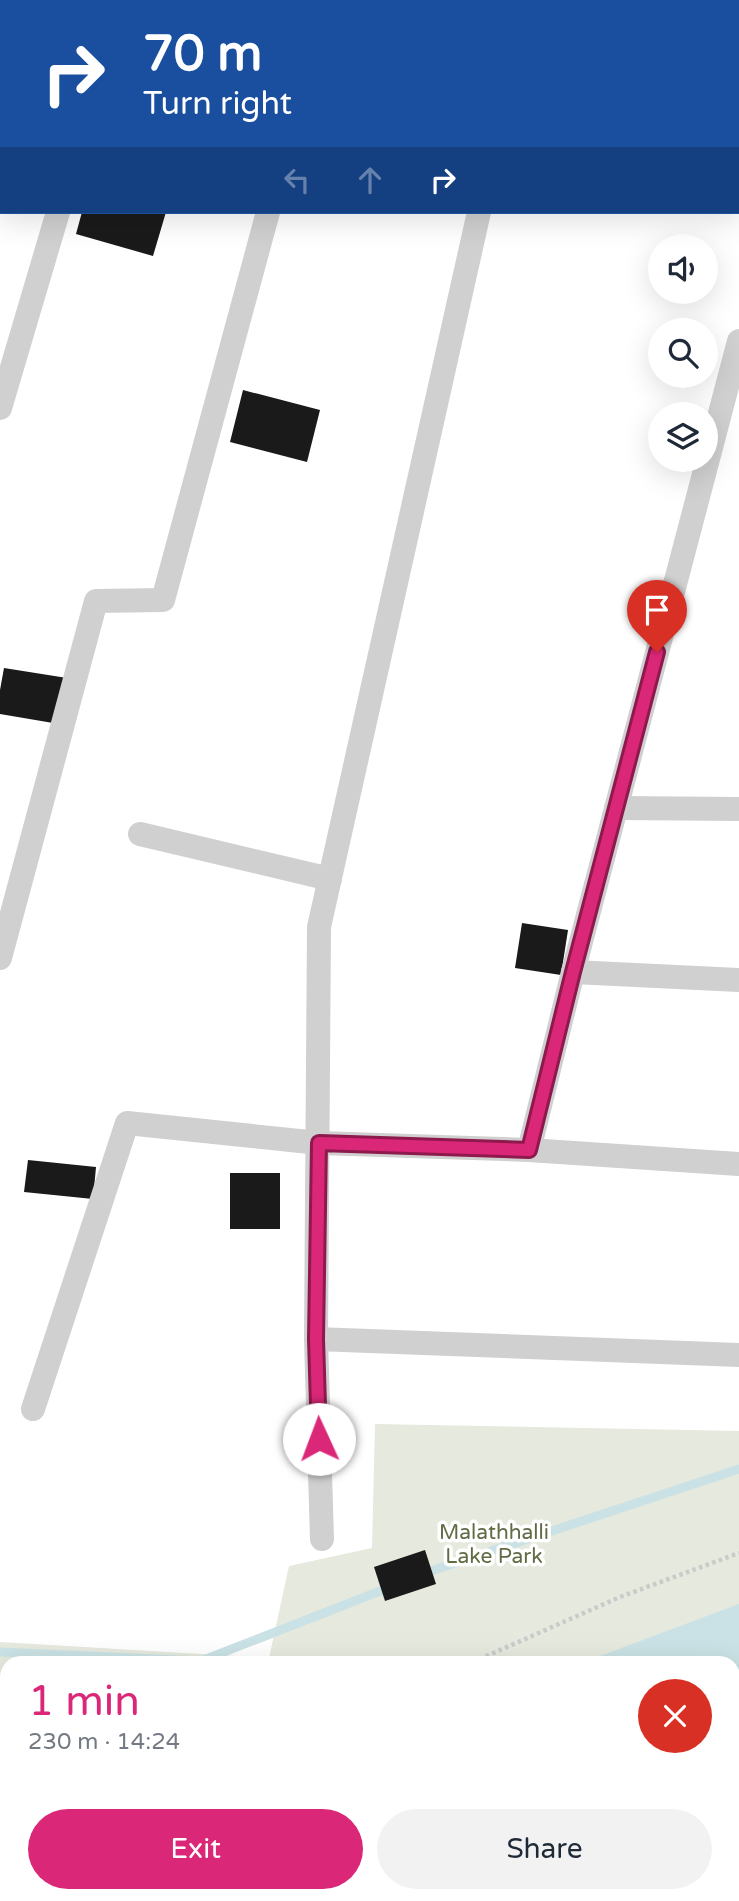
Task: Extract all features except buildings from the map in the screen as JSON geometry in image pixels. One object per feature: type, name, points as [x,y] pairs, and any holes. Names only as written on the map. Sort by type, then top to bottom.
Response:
[{"type":"street","points":[[0,408],[57,214]]},
{"type":"street","points":[[0,958],[96,601],[163,600],[267,214]]},
{"type":"street","points":[[322,1539],[316,1339],[319,927],[479,214]]},
{"type":"street","points":[[529,1150],[573,972],[739,341]]},
{"type":"street","points":[[616,808],[739,809]]},
{"type":"street","points":[[140,834],[330,879]]},
{"type":"street","points":[[573,972],[739,980]]},
{"type":"street","points":[[33,1409],[127,1124],[319,1143],[529,1150],[739,1164]]},
{"type":"street","points":[[316,1339],[739,1356]]},
{"type":"path","points":[[487,1656],[620,1597],[739,1553]]},
{"type":"green space","name":"Malathhalli Lake Park","points":[[375,1424],[739,1431],[739,1656],[269,1656],[289,1566],[372,1548]]},
{"type":"green space","name":"Malathhalli Lake Park","points":[[0,1642],[235,1656],[0,1656]]},
{"type":"water","points":[[739,1604],[739,1656],[600,1656]]},
{"type":"waterway","points":[[422,1574],[739,1469]]},
{"type":"waterway","points":[[214,1656],[393,1586]]},
{"type":"waterway","points":[[0,1652],[89,1656]]},
{"type":"route","points":[[319,1439],[316,1339],[319,1143],[529,1150],[657,652]]}]
